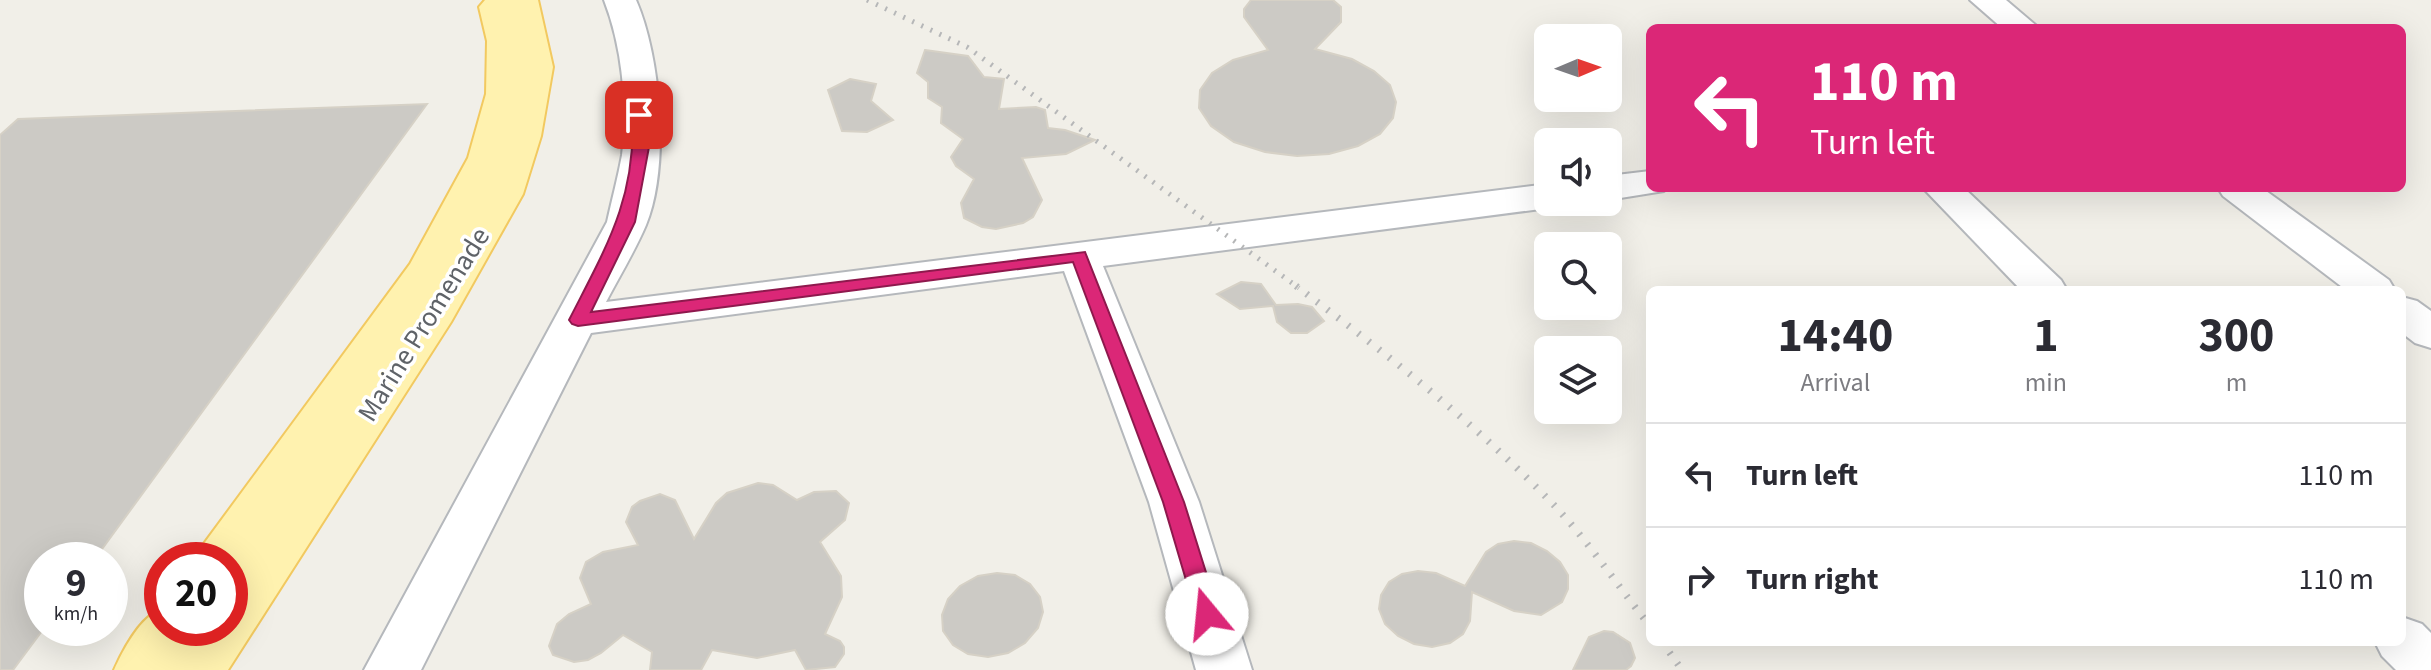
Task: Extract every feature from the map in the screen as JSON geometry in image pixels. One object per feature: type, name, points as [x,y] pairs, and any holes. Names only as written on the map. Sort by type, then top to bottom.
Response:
[{"type":"main road","name":"Marine Promenade","points":[[234,542],[428,268],[487,158],[504,94],[504,41],[493,0]]},
{"type":"main road","name":"Marine Promenade","points":[[248,593],[429,322],[504,194],[523,136],[536,67],[522,0]]},
{"type":"main road","points":[[142,670],[159,646]]},
{"type":"main road","points":[[197,670],[213,646]]},
{"type":"street","points":[[392,670],[627,222],[641,147],[638,84],[628,17],[620,0]]},
{"type":"street","points":[[1986,0],[2018,24]]},
{"type":"street","points":[[1622,186],[1646,183]]},
{"type":"street","points":[[1946,192],[2042,286]]},
{"type":"street","points":[[2242,192],[2369,286]]},
{"type":"street","points":[[578,320],[1534,198]]},
{"type":"street","points":[[1079,256],[1174,502],[1224,670]]},
{"type":"street","points":[[2406,314],[2431,333]]},
{"type":"street","points":[[2406,644],[2431,669]]},
{"type":"building","points":[[1251,0],[1333,0],[1341,7],[1341,22],[1315,49],[1352,59],[1374,71],[1390,85],[1396,102],[1393,118],[1380,134],[1358,146],[1329,154],[1297,156],[1265,152],[1234,142],[1211,126],[1199,108],[1200,90],[1212,73],[1233,60],[1268,50],[1244,17],[1244,9]]},
{"type":"building","points":[[925,50],[968,56],[984,77],[1004,79],[999,109],[1036,107],[1045,110],[1048,128],[1095,140],[1066,154],[1022,158],[1042,200],[1033,217],[1023,223],[996,229],[982,227],[964,218],[961,203],[974,179],[956,166],[951,157],[963,139],[941,123],[942,107],[928,98],[928,82],[917,73]]},
{"type":"building","points":[[850,79],[876,84],[871,101],[893,120],[867,132],[842,131],[828,90]]},
{"type":"building","points":[[427,104],[107,542],[24,542],[24,646],[31,646],[13,670],[0,670],[0,135],[18,119]]},
{"type":"building","points":[[1241,282],[1261,284],[1276,305],[1312,307],[1324,321],[1307,333],[1291,333],[1277,322],[1273,306],[1240,309],[1217,294]]},
{"type":"building","points":[[758,483],[773,485],[797,500],[814,492],[836,491],[849,503],[845,520],[820,542],[841,576],[842,597],[825,634],[840,641],[844,647],[844,654],[835,667],[806,670],[795,650],[757,658],[712,650],[701,670],[650,670],[652,652],[623,635],[588,660],[574,662],[553,655],[549,646],[557,624],[569,614],[591,604],[580,578],[586,562],[603,552],[638,545],[626,522],[632,507],[660,494],[675,500],[694,539],[716,503],[727,493]]},
{"type":"building","points":[[1514,541],[1531,543],[1560,562],[1568,575],[1568,589],[1562,602],[1541,615],[1514,611],[1472,592],[1470,621],[1463,634],[1450,643],[1432,647],[1414,644],[1398,636],[1385,624],[1379,609],[1381,595],[1389,582],[1402,574],[1418,571],[1436,573],[1465,586],[1486,552],[1498,544]]},
{"type":"building","points":[[997,573],[1015,575],[1030,584],[1040,597],[1043,612],[1038,628],[1025,643],[1008,653],[988,657],[968,654],[953,645],[943,631],[942,615],[948,599],[960,586],[978,576]]},
{"type":"building","points":[[1604,631],[1613,632],[1630,643],[1635,658],[1631,666],[1626,670],[1573,670],[1589,637]]},
{"type":"railway","points":[[867,0],[967,47],[1299,288]]},
{"type":"railway","points":[[1296,286],[1426,387],[1518,469],[1574,528],[1646,621]]},
{"type":"railway","points":[[1665,646],[1682,670]]},
{"type":"route","points":[[639,115],[641,147],[627,222],[578,320],[1079,256],[1174,502],[1207,614]]}]
